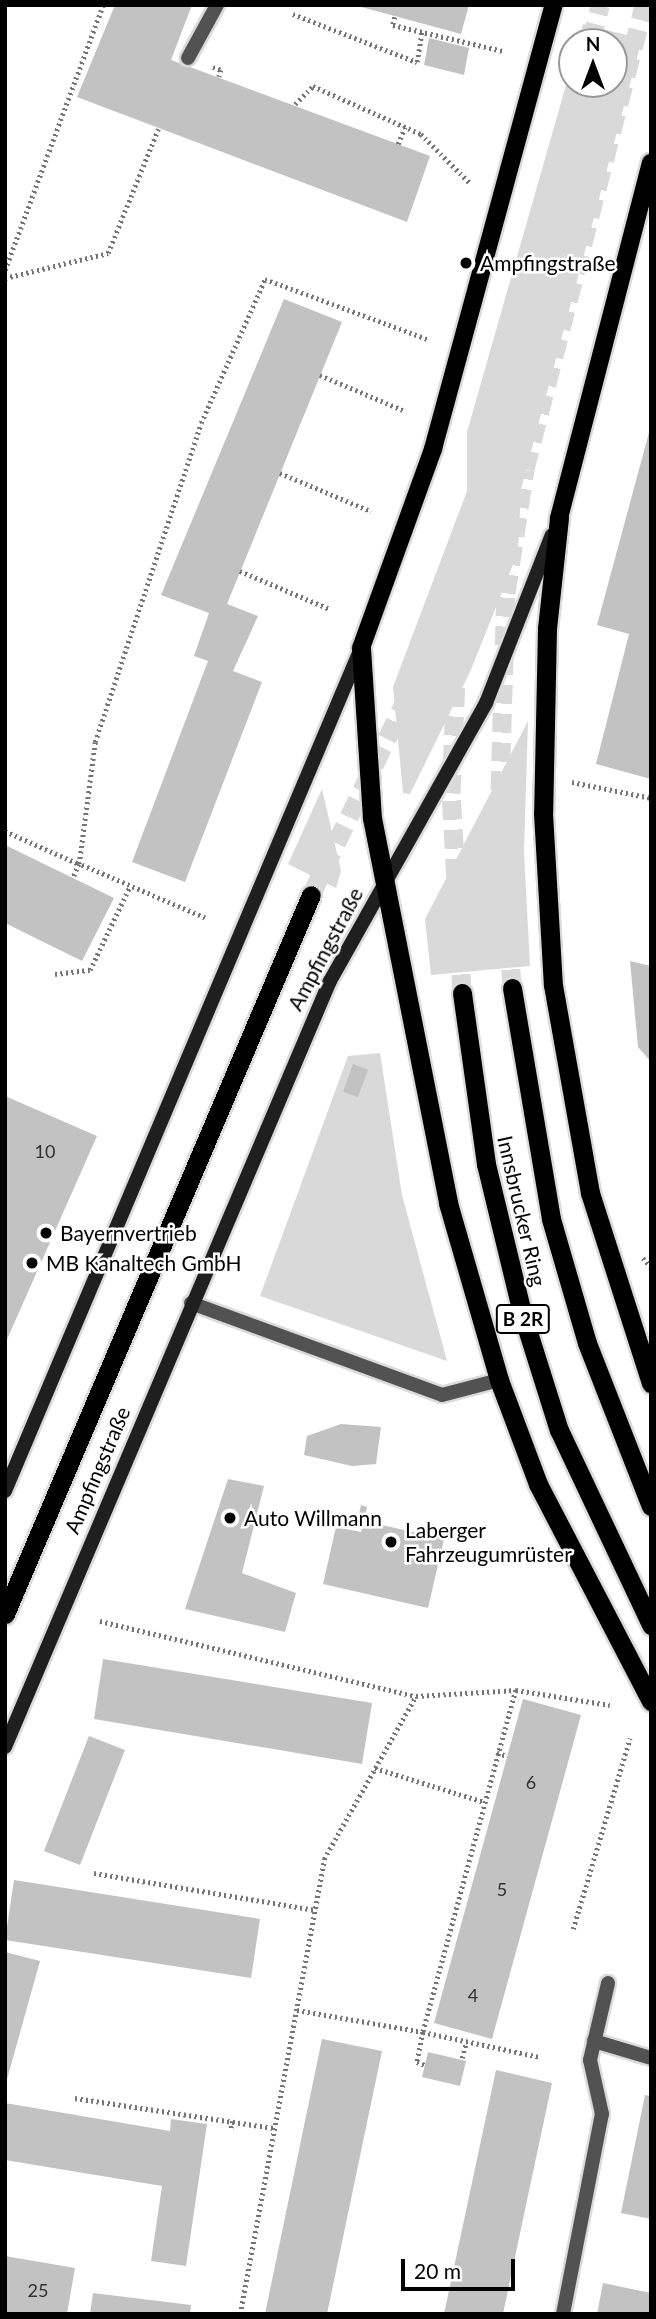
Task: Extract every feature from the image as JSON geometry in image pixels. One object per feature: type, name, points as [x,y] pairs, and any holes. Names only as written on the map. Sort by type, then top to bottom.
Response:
[{"type":"highway","points":[[559,519],[547,628],[543,813],[554,985],[590,1193],[651,1383]]},
{"type":"highway","points":[[361,648],[364,750],[386,882],[448,1203],[499,1380],[538,1484],[651,1701]]},
{"type":"highway","points":[[5,1614],[310,895]]},
{"type":"highway","name":"Innsbrucker Ring","points":[[512,988],[551,1220],[587,1343],[651,1506]]},
{"type":"highway","name":"Innsbrucker Ring","points":[[462,993],[486,1164],[522,1313],[559,1430],[651,1625]]},
{"type":"main road","points":[[5,1490],[361,648],[433,449],[554,5]]},
{"type":"main road","name":"Ampfingstraße","points":[[5,1747],[191,1303],[330,981],[486,704],[559,519],[651,163]]},
{"type":"street","points":[[188,58],[217,5]]},
{"type":"street","points":[[191,1303],[442,1395],[499,1380]]},
{"type":"street","points":[[564,2314],[601,2114],[590,2060],[608,1983]]},
{"type":"street","points":[[594,2041],[651,2057]]},
{"type":"path","points":[[5,270],[103,5]]},
{"type":"path","points":[[293,15],[417,62],[422,32]]},
{"type":"path","points":[[395,17],[393,25],[503,51]]},
{"type":"path","points":[[295,104],[313,86],[405,127],[471,184]]},
{"type":"path","points":[[398,144],[405,127]]},
{"type":"path","points":[[5,278],[108,253],[158,129]]},
{"type":"path","points":[[73,878],[79,864],[99,729],[201,422],[265,279],[427,339]]},
{"type":"path","points":[[320,376],[403,410]]},
{"type":"path","points":[[280,473],[370,511]]},
{"type":"path","points":[[240,571],[330,609]]},
{"type":"path","points":[[571,782],[651,798]]},
{"type":"path","points":[[5,831],[205,918]]},
{"type":"path","points":[[55,974],[90,970],[130,886]]},
{"type":"path","points":[[100,1621],[416,1696],[516,1690],[610,1705]]},
{"type":"path","points":[[425,2065],[417,2062],[423,2032],[516,1690]]},
{"type":"path","points":[[240,2314],[324,1859],[416,1696]]},
{"type":"path","points":[[573,1929],[630,1738]]},
{"type":"path","points":[[497,1753],[508,1756]]},
{"type":"path","points":[[375,1768],[484,1802]]},
{"type":"path","points":[[468,1861],[478,1863]]},
{"type":"path","points":[[93,1874],[314,1910]]},
{"type":"path","points":[[441,1965],[450,1967]]},
{"type":"path","points":[[297,2010],[540,2056]]},
{"type":"path","points":[[462,2058],[466,2043]]},
{"type":"path","points":[[75,2098],[274,2128]]},
{"type":"path","points":[[231,2128],[232,2121]]},
{"type":"shaded area","points":[[583,24],[599,28],[582,28]]},
{"type":"shaded area","points":[[628,35],[642,39],[628,91]]},
{"type":"shaded area","points":[[562,98],[626,98],[521,489],[518,552],[470,672],[410,794],[403,793],[393,687],[467,491],[467,432]]},
{"type":"shaded area","points":[[528,721],[524,852],[530,966],[431,975],[425,919]]},
{"type":"shaded area","points":[[322,789],[341,871],[336,888],[288,864]]},
{"type":"shaded area","points":[[380,1053],[402,1195],[447,1361],[260,1296],[348,1056]]},
{"type":"building","points":[[115,5],[192,5],[171,60],[430,156],[407,222],[77,97]]},
{"type":"building","points":[[354,5],[469,5],[461,34]]},
{"type":"building","points":[[429,38],[469,48],[464,75],[424,65]]},
{"type":"building","points":[[284,299],[342,322],[227,604],[258,616],[233,671],[262,682],[185,882],[132,862],[208,661],[194,656],[209,613],[161,595]]},
{"type":"building","points":[[651,425],[651,779],[596,764],[629,634],[597,625]]},
{"type":"building","points":[[5,845],[114,898],[82,961],[5,923]]},
{"type":"building","points":[[630,961],[651,966],[651,1062],[638,1047]]},
{"type":"building","points":[[353,1064],[368,1070],[358,1097],[343,1092]]},
{"type":"building","points":[[5,1096],[97,1136],[5,1344]]},
{"type":"building","points":[[341,1424],[381,1427],[376,1464],[352,1466],[304,1455],[307,1436]]},
{"type":"building","points":[[228,1479],[264,1486],[242,1573],[296,1593],[285,1632],[185,1609]]},
{"type":"building","points":[[361,1505],[367,1507],[364,1521],[358,1519]]},
{"type":"building","points":[[364,1521],[444,1539],[428,1608],[323,1584],[336,1527],[361,1532]]},
{"type":"building","points":[[103,1659],[372,1703],[362,1764],[94,1719]]},
{"type":"building","points":[[523,1699],[581,1715],[492,2039],[434,2023]]},
{"type":"building","points":[[89,1736],[125,1750],[80,1865],[44,1851]]},
{"type":"building","points":[[14,1880],[260,1919],[251,1978],[5,1940]]},
{"type":"building","points":[[5,1952],[40,1961],[6,2083],[5,2083]]},
{"type":"building","points":[[322,2039],[382,2051],[327,2314],[265,2314]]},
{"type":"building","points":[[428,2052],[466,2061],[460,2086],[422,2077]]},
{"type":"building","points":[[496,2070],[552,2083],[503,2314],[444,2314]]},
{"type":"building","points":[[645,2095],[651,2096],[651,2219],[621,2213]]},
{"type":"building","points":[[5,2103],[170,2131],[171,2119],[207,2124],[186,2266],[151,2261],[162,2186],[5,2160]]},
{"type":"building","points":[[5,2256],[75,2268],[67,2314],[5,2313]]},
{"type":"building","points":[[603,2283],[651,2293],[651,2314],[597,2314]]},
{"type":"building","points":[[93,2293],[191,2305],[190,2314],[90,2314]]},
{"type":"tunnel","points":[[594,28],[600,5]]},
{"type":"tunnel","points":[[512,988],[500,790],[506,593],[525,469],[644,5]]},
{"type":"tunnel","points":[[462,993],[451,793],[460,588],[483,461],[576,98]]},
{"type":"tunnel","points":[[311,895],[455,598]]},
{"type":"place","name":"Ampfingstraße","points":[[466,263]]},
{"type":"place","name":"Bayernvertrieb","points":[[46,1233]]},
{"type":"place","name":"MB Kanaltech GmbH","points":[[32,1263]]},
{"type":"place","name":"Auto Willmann","points":[[230,1518]]},
{"type":"place","name":"Laberger Fahrzeugumrüster","points":[[391,1542]]}]
